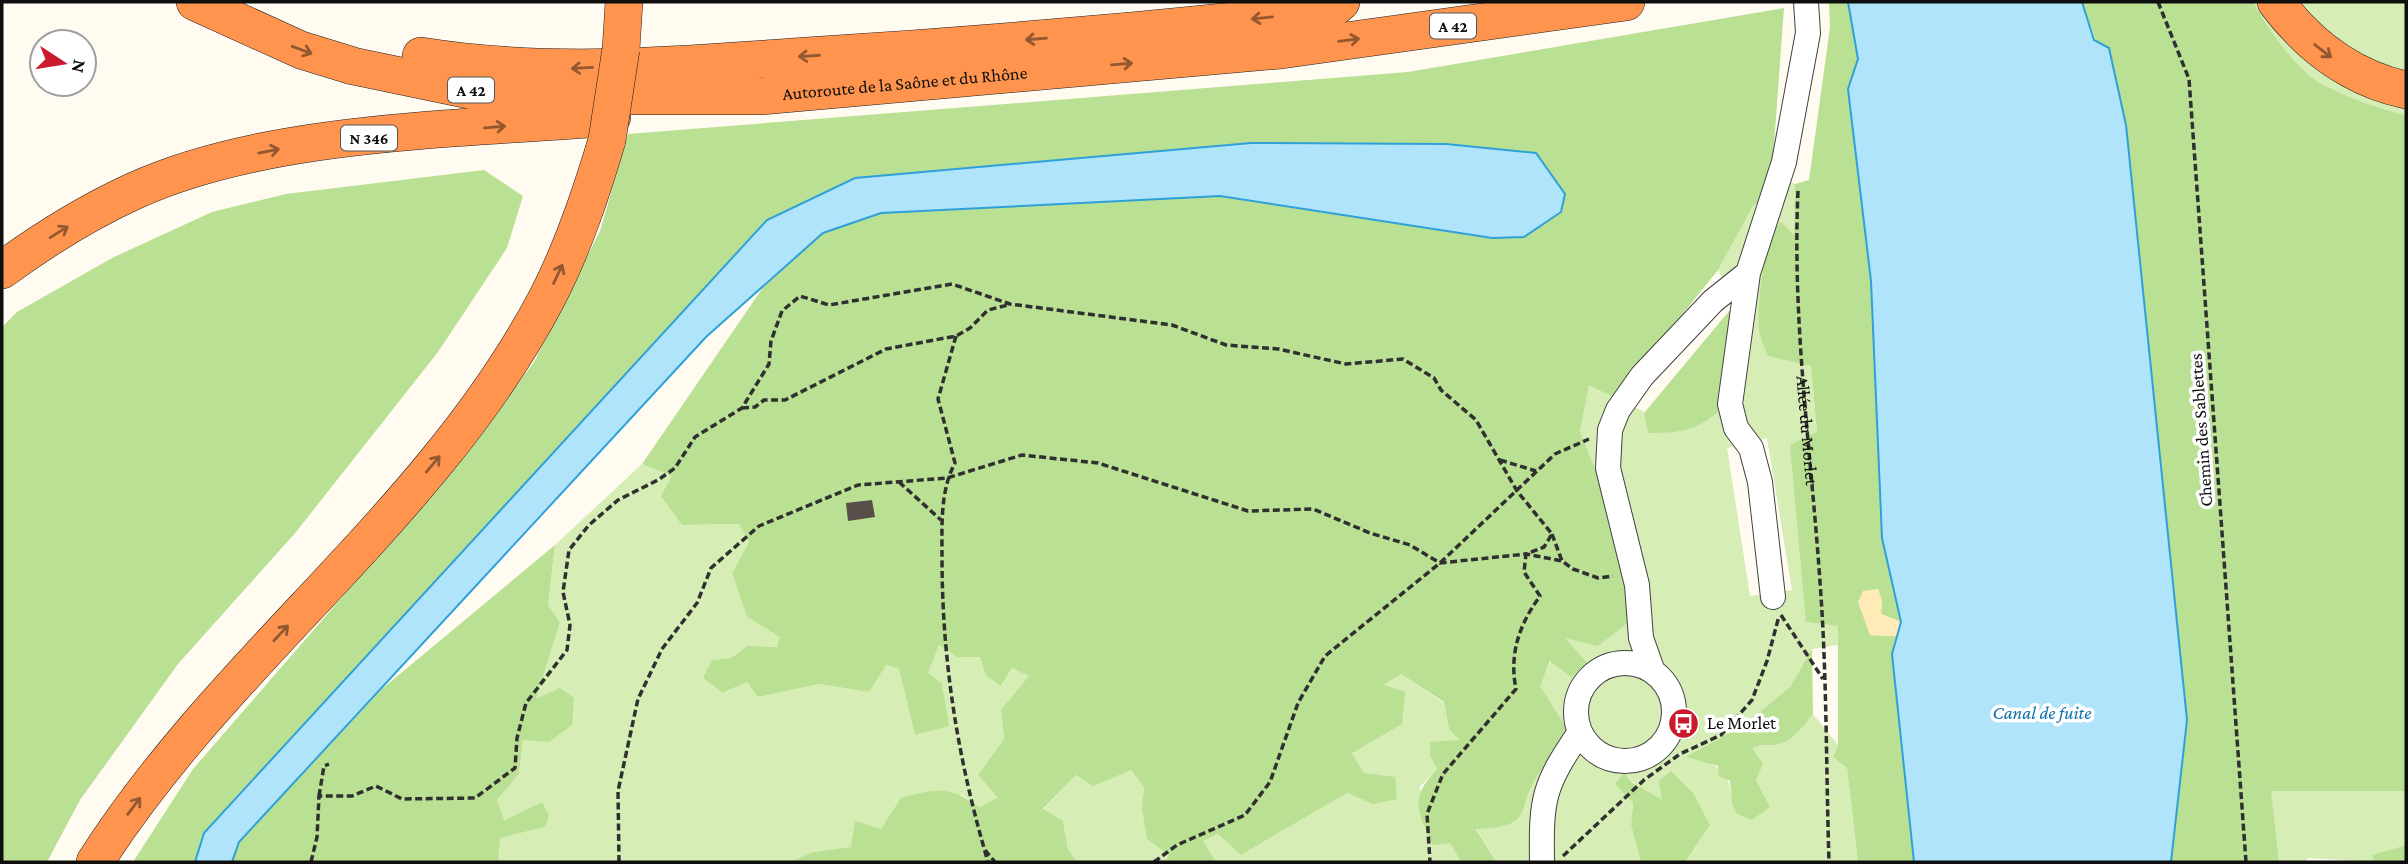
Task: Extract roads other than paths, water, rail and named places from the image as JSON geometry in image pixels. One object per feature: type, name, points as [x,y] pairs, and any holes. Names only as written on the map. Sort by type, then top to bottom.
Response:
[{"type":"highway","name":"Autoroute de la Saône et du Rhône","points":[[195,2],[301,50],[403,78],[478,92],[567,96],[761,96],[1281,50],[1626,2]]},
{"type":"highway","points":[[247,2],[314,29],[389,51],[468,64],[548,70],[961,46],[1330,11],[1341,2]]},
{"type":"highway","points":[[95,862],[158,774],[225,694],[371,536],[439,457],[500,374],[547,298],[574,240],[607,140],[621,49],[624,2]]},
{"type":"highway","points":[[2276,2],[2296,27],[2328,56],[2358,74],[2406,90]]},
{"type":"highway","name":"N 346","points":[[2,270],[77,221],[136,190],[211,165],[258,153],[312,143],[716,108],[761,96]]},
{"type":"street","points":[[1777,605],[1760,482],[1751,448],[1736,428],[1730,404],[1748,273],[1791,170],[1808,33],[1806,2]]},
{"type":"street","points":[[1641,638],[1614,664],[1598,671],[1583,687],[1576,703],[1580,732],[1589,746],[1601,755],[1618,761],[1636,760],[1652,753],[1666,739],[1673,724],[1674,706],[1669,690],[1653,672],[1641,638],[1635,573],[1608,468],[1610,430],[1618,411],[1642,376],[1713,301],[1748,273]]},
{"type":"street","points":[[1614,664],[1638,665],[1653,672]]},
{"type":"street","points":[[1542,862],[1542,802],[1553,771],[1580,732]]},
{"type":"street","points":[[1542,802],[1566,771],[1601,755]]},
{"type":"water","name":"Canal de fuite","points":[[1848,2],[2082,2],[2094,40],[2109,48],[2126,125],[2187,720],[2171,862],[1914,862],[1892,654],[1901,622],[1882,538],[1871,281],[1848,89],[1858,59]]},
{"type":"water","points":[[1251,143],[1446,144],[1536,153],[1565,194],[1561,212],[1524,237],[1492,238],[1220,196],[881,213],[823,233],[706,337],[239,842],[232,862],[195,862],[204,833],[767,220],[855,178]]},
{"type":"place","name":"Le Morlet","points":[[1684,723]]}]
